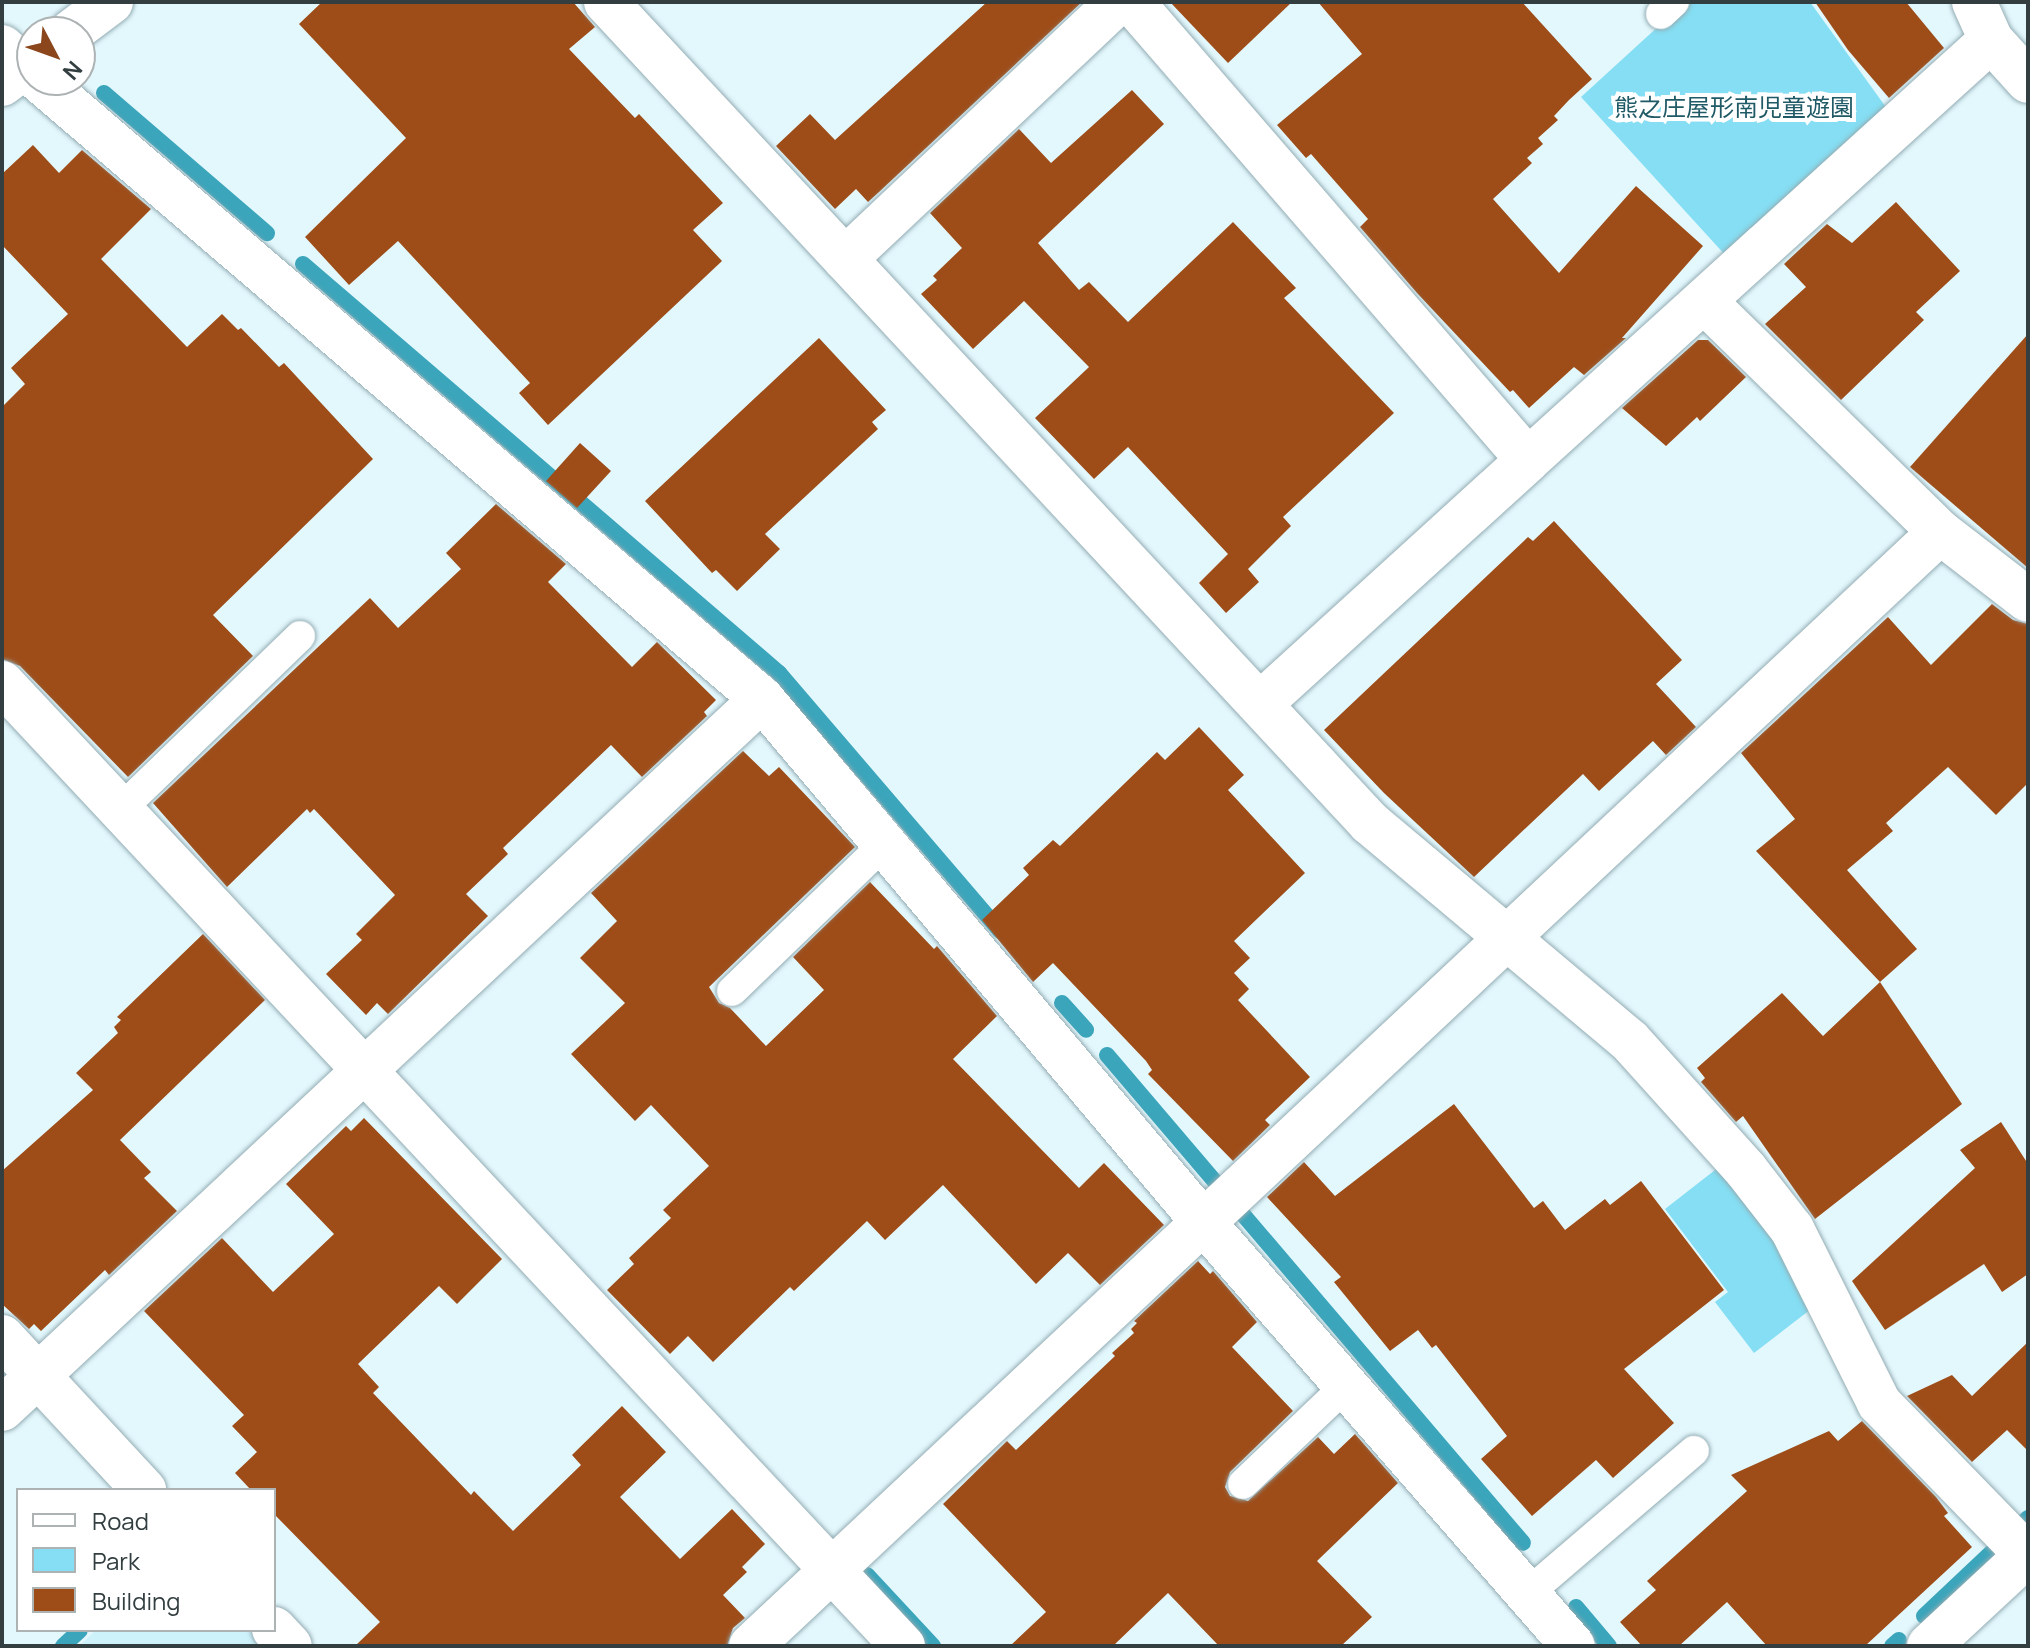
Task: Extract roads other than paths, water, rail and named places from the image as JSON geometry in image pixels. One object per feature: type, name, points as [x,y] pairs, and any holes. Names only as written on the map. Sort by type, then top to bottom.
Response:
[{"type":"street","points":[[92,16],[111,2]]},
{"type":"street","points":[[606,2],[1370,823],[1629,1040],[1746,1170],[1792,1229],[1879,1403],[2019,1545],[1929,1646]]},
{"type":"street","points":[[845,259],[1118,2]]},
{"type":"street","points":[[1132,2],[1528,460]]},
{"type":"street","points":[[1260,704],[1704,301],[1983,21],[2028,81]]},
{"type":"street","points":[[54,96],[762,699],[884,844],[1222,1207],[1346,1386],[1573,1646]]},
{"type":"street","points":[[1704,301],[1940,532],[2028,600]]},
{"type":"street","points":[[751,1646],[1940,532]]},
{"type":"street","points":[[2,683],[903,1646]]},
{"type":"street","points":[[2,1409],[762,699]]},
{"type":"street","points":[[2,1337],[142,1488]]},
{"type":"street","points":[[276,1631],[290,1646]]},
{"type":"lane","points":[[121,809],[300,636]]},
{"type":"lane","points":[[732,991],[884,844]]},
{"type":"lane","points":[[1243,1484],[1346,1386]]},
{"type":"lane","points":[[1527,1594],[1694,1451]]},
{"type":"waterway","points":[[104,93],[267,233]]},
{"type":"waterway","points":[[303,264],[779,673],[1000,931]]},
{"type":"waterway","points":[[1062,1003],[1086,1030]]},
{"type":"waterway","points":[[1107,1055],[1523,1543]]},
{"type":"waterway","points":[[1924,1616],[2028,1518]]},
{"type":"waterway","points":[[867,1575],[933,1646]]},
{"type":"waterway","points":[[1576,1607],[1609,1646]]},
{"type":"waterway","points":[[63,1646],[78,1632]]},
{"type":"waterway","points":[[1892,1646],[1899,1640]]},
{"type":"park label","name":"熊之庄屋形南児童遊園","points":[[1734,107]]}]
